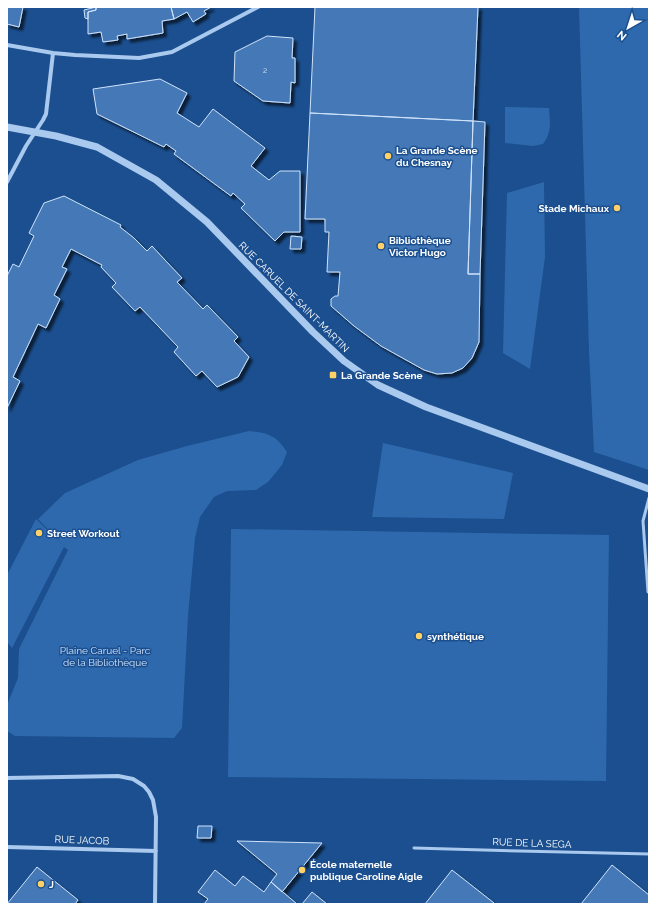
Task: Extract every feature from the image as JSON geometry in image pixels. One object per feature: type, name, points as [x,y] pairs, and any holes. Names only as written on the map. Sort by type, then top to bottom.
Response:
[{"type":"street","points":[[7,45],[53,53],[139,58],[172,52],[258,7]]},
{"type":"street","points":[[7,182],[26,146],[46,114],[53,53]]},
{"type":"street","name":"RUE CARUEL DE SAINT-MARTIN","points":[[7,127],[56,136],[97,147],[156,180],[207,222],[334,351],[378,385],[426,408],[649,489]]},
{"type":"street","points":[[7,778],[118,776],[133,779],[144,786],[153,800],[156,817],[155,904]]},
{"type":"street","name":"RUE JACOB","points":[[7,847],[156,851]]},
{"type":"lane","points":[[648,592],[643,521],[649,498]]},
{"type":"lane","name":"RUE DE LA SEGA","points":[[414,848],[520,852],[649,854]]},
{"type":"green space","name":"Stade Michaux","points":[[579,7],[649,7],[649,470],[594,452],[589,351]]},
{"type":"green space","points":[[505,107],[549,108],[549,131],[543,144],[533,146],[505,143]]},
{"type":"green space","points":[[544,182],[545,257],[530,369],[503,353],[507,193]]},
{"type":"green space","name":"Plaine Caruel - Parc de la Bibliothèque","points":[[249,431],[266,434],[275,438],[287,452],[282,465],[268,482],[256,490],[227,491],[214,497],[200,517],[195,538],[188,616],[182,728],[174,738],[15,736],[7,731],[7,705],[18,678],[19,649],[68,550],[64,547],[12,648],[7,642],[7,575],[36,519],[63,545],[38,519],[65,493],[138,460]]},
{"type":"green space","points":[[383,443],[513,473],[504,519],[372,517]]},
{"type":"green space","name":"synthétique","points":[[231,529],[609,535],[606,781],[228,777]]},
{"type":"building","points":[[7,7],[23,7],[19,27],[7,24]]},
{"type":"building","points":[[96,7],[96,10],[88,12],[88,19],[85,18],[84,10]]},
{"type":"building","points":[[96,7],[171,7],[174,19],[162,21],[163,33],[127,39],[127,34],[117,36],[118,40],[103,42],[101,32],[88,34],[88,12],[96,10]]},
{"type":"building","points":[[171,7],[211,7],[204,11],[206,14],[193,22],[187,12],[174,19]]},
{"type":"building","points":[[315,7],[478,7],[473,121],[310,113]]},
{"type":"building","points":[[267,36],[293,38],[292,58],[295,58],[295,83],[291,82],[290,103],[263,101],[234,81],[235,52]]},
{"type":"building","points":[[160,79],[187,93],[177,113],[199,127],[213,109],[265,148],[251,166],[269,180],[280,171],[300,171],[300,232],[284,232],[275,241],[241,208],[245,204],[233,193],[231,196],[174,154],[176,151],[166,144],[164,147],[97,114],[93,89]]},
{"type":"building","points":[[310,113],[473,121],[468,274],[480,274],[479,342],[472,358],[463,368],[452,373],[437,374],[424,370],[381,346],[354,326],[331,306],[331,299],[338,296],[340,272],[327,272],[329,232],[325,232],[325,219],[305,219]]},
{"type":"building","points":[[473,121],[485,122],[480,274],[468,274]]},
{"type":"building","points":[[64,196],[121,225],[120,227],[147,251],[152,246],[182,278],[177,282],[203,309],[207,305],[238,337],[234,341],[249,357],[238,377],[217,387],[202,371],[196,376],[174,352],[178,347],[140,307],[135,311],[112,287],[116,283],[101,267],[102,265],[71,249],[62,267],[67,269],[54,295],[60,299],[46,328],[38,324],[13,377],[20,381],[7,408],[7,276],[13,264],[19,267],[34,236],[29,233],[44,203]]},
{"type":"building","points":[[291,236],[302,237],[301,249],[290,249]]},
{"type":"building","points":[[198,826],[212,826],[211,838],[197,838]]},
{"type":"building","points":[[237,841],[322,843],[282,892],[271,882],[277,874]]},
{"type":"building","points":[[612,865],[649,895],[649,904],[581,904]]},
{"type":"building","name":"J","points":[[37,867],[78,900],[75,904],[7,904]]},
{"type":"building","points":[[215,870],[235,886],[243,876],[264,892],[271,882],[297,904],[204,904],[208,899],[198,892]]},
{"type":"building","points":[[452,870],[494,903],[425,904]]},
{"type":"building","points":[[312,892],[327,904],[302,904]]},
{"type":"place","name":"La Grande Scène du Chesnay","points":[[388,156]]},
{"type":"place","name":"Stade Michaux","points":[[617,208]]},
{"type":"place","name":"Bibliothèque Victor Hugo","points":[[381,246]]},
{"type":"place","name":"La Grande Scène","points":[[333,375]]},
{"type":"place","name":"Street Workout","points":[[39,533]]},
{"type":"place","name":"synthétique","points":[[419,636]]},
{"type":"place","name":"École maternelle publique Caroline Aigle","points":[[302,870]]},
{"type":"place","name":"J","points":[[41,884]]}]
